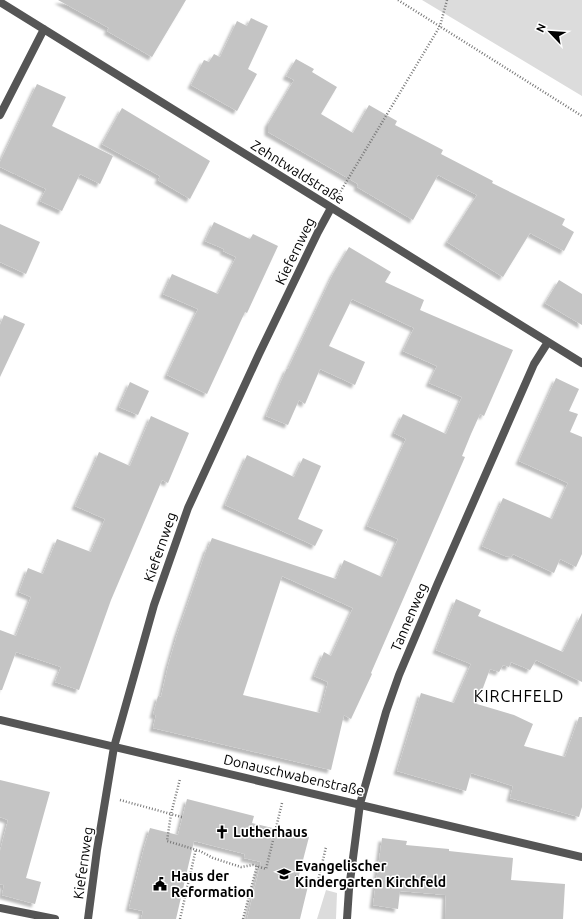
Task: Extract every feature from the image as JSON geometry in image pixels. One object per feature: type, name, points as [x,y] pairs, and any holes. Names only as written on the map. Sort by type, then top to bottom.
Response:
[{"type":"street","name":"Zehntwaldstraße","points":[[0,2],[582,363]]},
{"type":"street","points":[[0,115],[44,29]]},
{"type":"street","name":"Kiefernweg","points":[[88,919],[114,747],[154,605],[188,508],[219,437],[331,208]]},
{"type":"street","name":"Tannenweg","points":[[346,919],[360,804],[386,712],[399,675],[440,577],[531,371],[548,342]]},
{"type":"street","name":"Donauschwabenstraße","points":[[0,720],[582,857]]},
{"type":"street","points":[[0,908],[54,919]]},
{"type":"path","points":[[398,0],[582,116]]},
{"type":"path","name":"Kiefernweg","points":[[331,208],[440,26],[447,0]]},
{"type":"path","points":[[185,763],[171,814],[167,841],[241,867],[257,866],[266,869],[286,787]]},
{"type":"path","points":[[106,796],[182,817]]},
{"type":"path","points":[[318,881],[326,847]]},
{"type":"path","points":[[180,919],[196,850]]},
{"type":"path","points":[[243,919],[257,866]]},
{"type":"path","points":[[295,876],[349,889]]},
{"type":"shaded area","points":[[422,0],[582,0],[582,96]]},
{"type":"shaded area","points":[[326,890],[337,893],[336,919],[317,919]]},
{"type":"building","points":[[58,0],[186,0],[152,57],[107,31],[109,28]]},
{"type":"building","points":[[251,18],[268,26],[248,69],[257,74],[237,111],[191,85],[204,60],[209,62],[214,54],[220,57],[237,21],[247,26]]},
{"type":"building","points":[[296,59],[314,69],[312,72],[337,87],[321,114],[353,133],[369,105],[397,121],[395,125],[443,150],[441,154],[493,181],[492,183],[565,219],[562,225],[574,232],[564,251],[530,233],[503,277],[447,242],[477,195],[438,175],[413,220],[357,187],[358,184],[268,132],[268,124],[294,80],[286,76]]},
{"type":"building","points":[[37,84],[66,97],[52,126],[113,156],[100,184],[80,174],[62,211],[40,201],[46,189],[0,167],[0,162]]},
{"type":"building","points":[[122,108],[210,161],[190,199],[158,180],[160,176],[102,144]]},
{"type":"building","points":[[214,222],[250,239],[253,234],[278,246],[247,313],[245,312],[207,394],[167,375],[198,309],[163,294],[172,274],[218,294],[236,257],[223,251],[224,249],[205,241]]},
{"type":"building","points":[[0,224],[40,242],[26,274],[0,262]]},
{"type":"building","points":[[349,247],[391,272],[385,282],[424,300],[420,310],[513,350],[484,416],[480,414],[471,434],[462,456],[465,457],[371,673],[372,674],[351,719],[344,715],[331,770],[153,728],[156,715],[153,715],[158,696],[161,697],[177,635],[207,548],[212,538],[336,579],[344,560],[382,577],[398,539],[367,526],[406,439],[394,433],[403,414],[446,434],[462,397],[429,383],[437,366],[403,351],[414,328],[352,299],[329,346],[365,362],[355,385],[320,369],[305,404],[299,400],[288,425],[266,416],[287,368],[288,369],[333,274]],"holes":[[[282,576],[353,608],[331,656],[324,652],[314,676],[328,682],[320,713],[243,695]]]},
{"type":"building","points":[[559,280],[582,294],[582,325],[545,303]]},
{"type":"building","points":[[4,315],[25,324],[0,377],[0,325]]},
{"type":"building","points":[[556,378],[579,389],[569,411],[578,414],[570,432],[582,437],[582,554],[576,567],[560,559],[554,573],[513,554],[511,557],[505,556],[482,546],[503,498],[552,519],[568,483],[519,461]]},
{"type":"building","points":[[130,382],[149,391],[138,415],[119,407]]},
{"type":"building","points":[[151,416],[189,433],[168,483],[162,480],[111,600],[79,690],[55,682],[61,667],[16,652],[2,690],[0,690],[0,630],[16,636],[31,597],[19,592],[28,568],[43,574],[57,539],[91,552],[105,519],[75,506],[99,452],[130,466]]},
{"type":"building","points":[[247,455],[294,477],[303,458],[321,466],[298,519],[323,530],[315,546],[225,505]]},
{"type":"building","points":[[456,599],[481,610],[478,616],[563,652],[582,613],[582,682],[536,660],[530,670],[511,662],[509,667],[503,665],[499,672],[490,669],[477,704],[514,715],[533,724],[524,746],[565,757],[579,717],[582,717],[582,807],[579,817],[510,798],[513,786],[471,773],[466,791],[397,771],[421,693],[454,703],[471,664],[436,650]]},
{"type":"building","points":[[0,780],[50,792],[26,878],[41,882],[35,904],[2,895],[4,885],[0,884],[0,851],[8,820],[0,817]]},
{"type":"building","points":[[187,799],[254,816],[252,823],[309,837],[297,883],[308,886],[300,919],[247,919],[261,862],[244,858],[245,854],[194,841],[176,919],[141,919],[143,911],[129,908],[150,828],[178,835]]},
{"type":"building","points":[[382,838],[407,841],[406,845],[449,849],[449,851],[513,858],[511,880],[565,884],[563,919],[445,919],[446,895],[400,891],[398,909],[373,905]]},
{"type":"place","name":"Lutherhaus","points":[[222,832]]},
{"type":"place","name":"Evangelischer Kindergarten Kirchfeld","points":[[284,874]]},
{"type":"place","name":"Haus der Reformation","points":[[160,884]]},
{"type":"district","name":"KIRCHFELD","points":[[519,696]]}]
